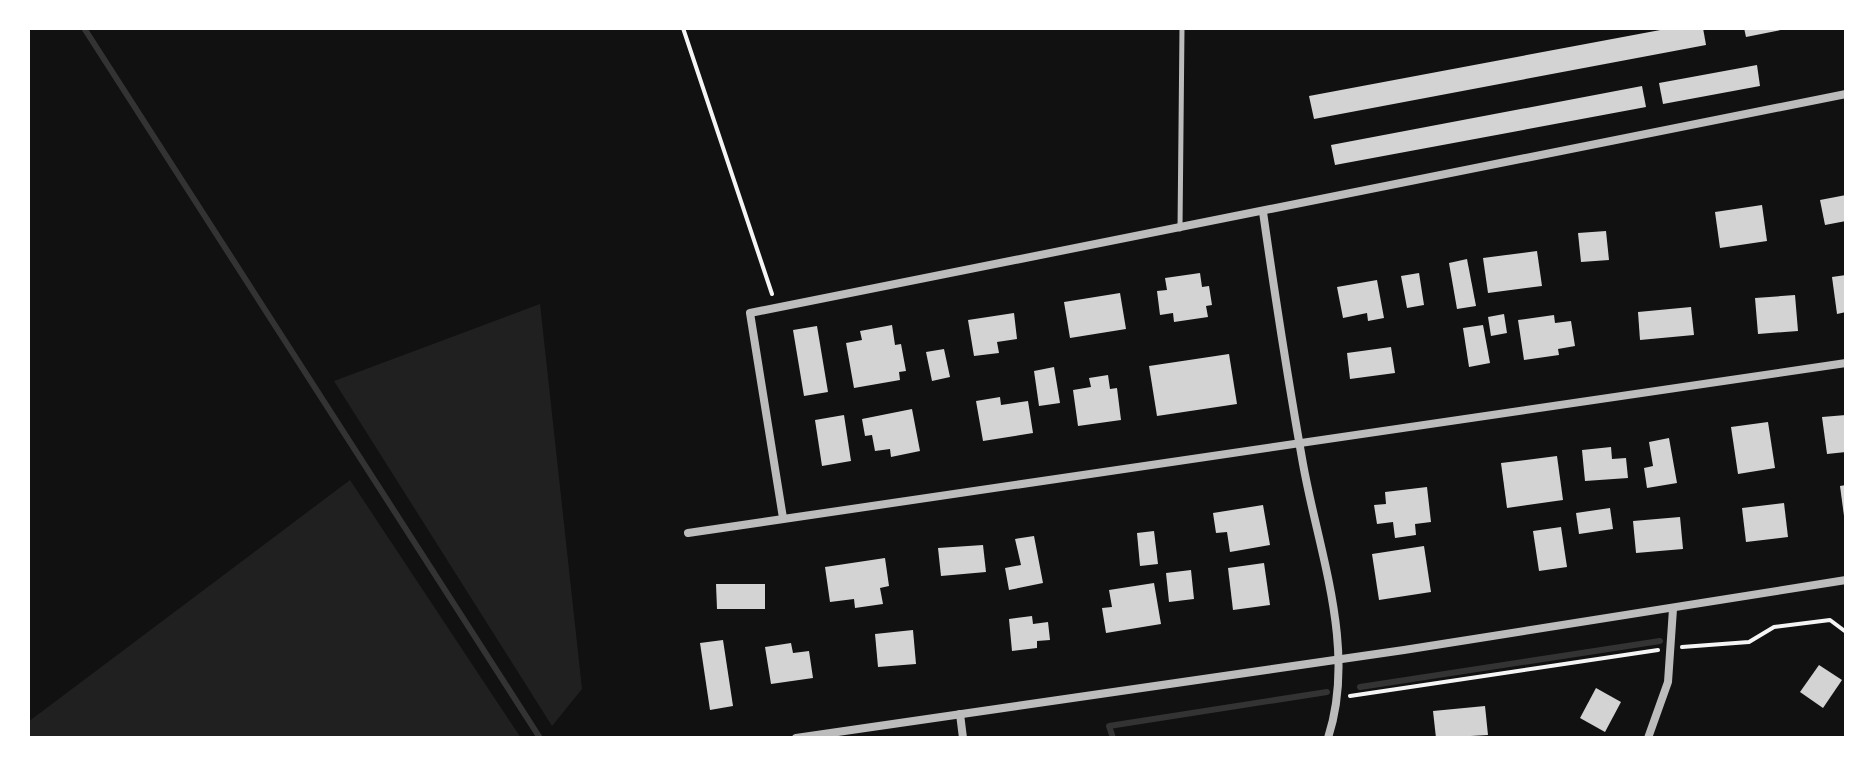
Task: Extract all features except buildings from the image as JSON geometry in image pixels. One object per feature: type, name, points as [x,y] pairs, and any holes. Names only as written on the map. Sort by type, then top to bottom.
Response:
[{"type":"street","points":[[783,518],[750,313],[1179,230],[1846,94]]},
{"type":"street","points":[[1263,212],[1299,444],[1337,629],[1340,697],[1328,738]]},
{"type":"street","points":[[688,533],[1846,363]]},
{"type":"street","points":[[796,738],[1673,609],[1846,580]]},
{"type":"street","points":[[1648,738],[1664,696],[1673,648],[1673,609]]},
{"type":"street","points":[[960,714],[963,738]]},
{"type":"lane","points":[[1179,230],[1182,28]]},
{"type":"path","points":[[683,28],[777,308]]},
{"type":"path","points":[[1340,697],[1673,648],[1749,642],[1774,627],[1830,620],[1846,632]]},
{"type":"shaded area","points":[[540,304],[582,689],[552,726],[334,381]]},
{"type":"shaded area","points":[[350,480],[521,738],[28,738],[28,722]]},
{"type":"waterway","points":[[84,28],[540,738]]},
{"type":"waterway","points":[[1360,687],[1660,641]]},
{"type":"waterway","points":[[1113,738],[1109,726],[1327,692]]}]
